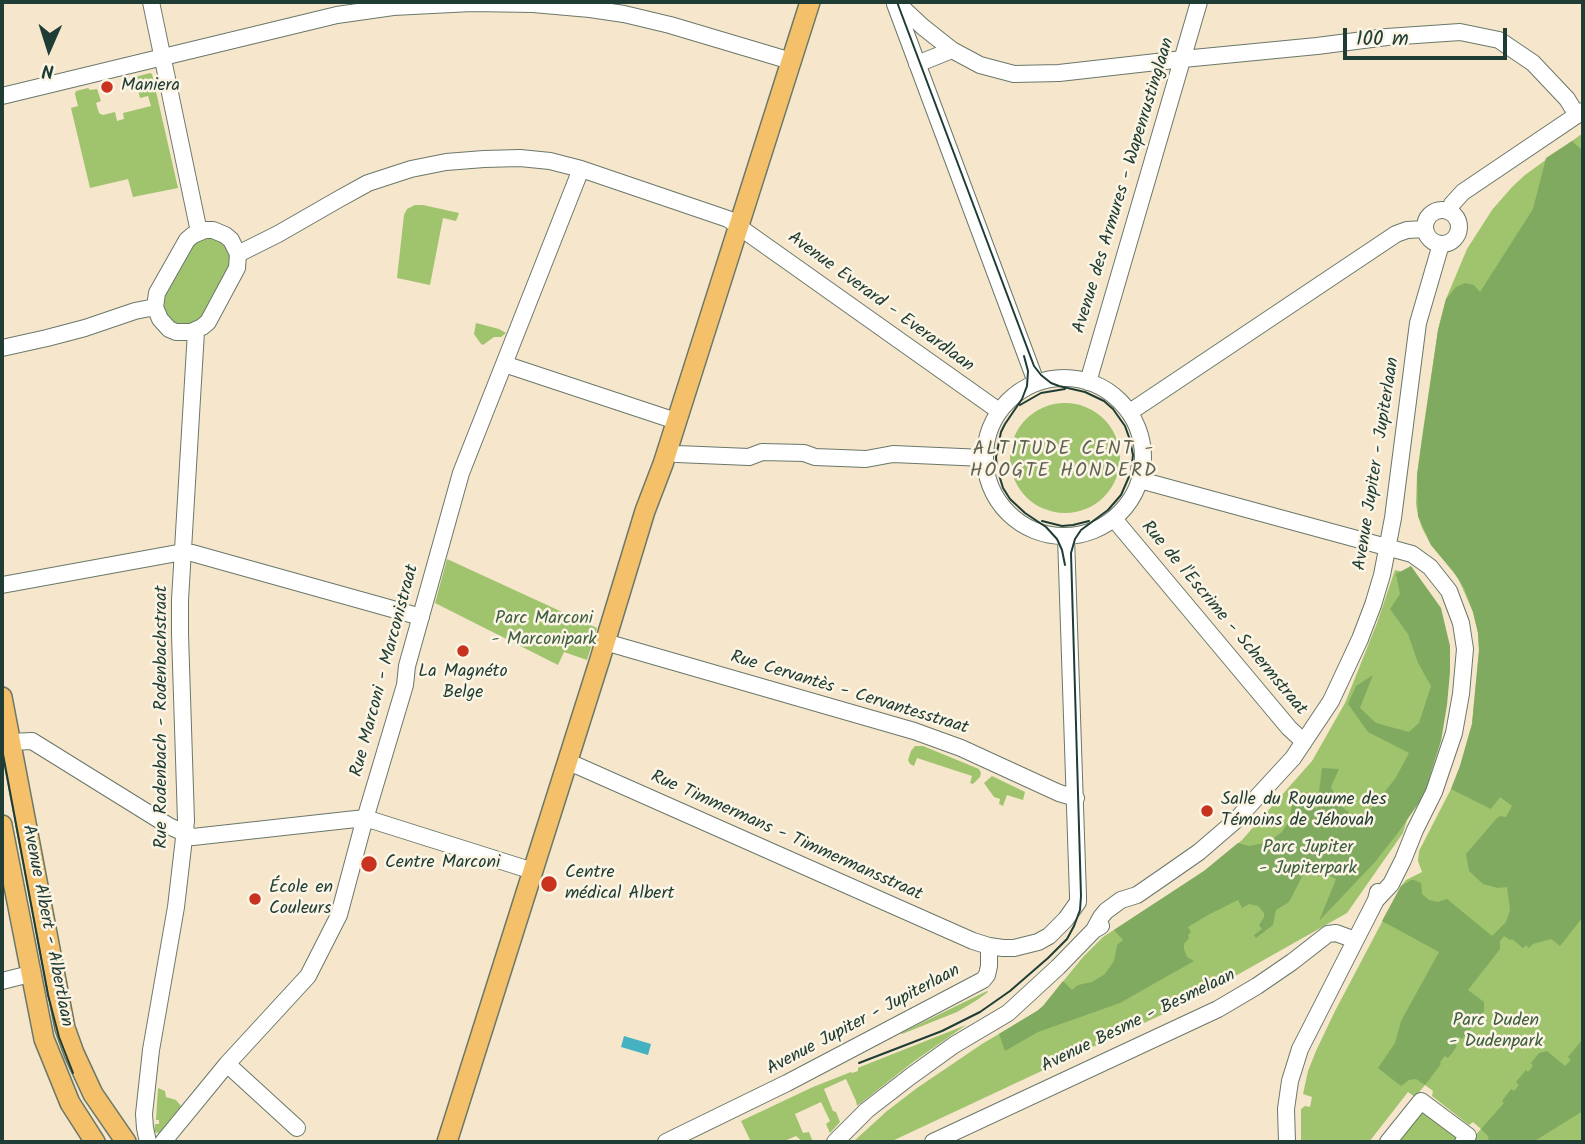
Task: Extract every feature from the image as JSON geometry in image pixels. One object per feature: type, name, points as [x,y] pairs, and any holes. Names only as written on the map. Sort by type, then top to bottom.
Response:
[{"type":"main road","points":[[447,1142],[645,511],[667,451],[810,2]]},
{"type":"main road","name":"Avenue Albert - Albertlaan","points":[[2,697],[65,1028],[93,1094],[126,1142]]},
{"type":"main road","name":"Avenue Albert - Albertlaan","points":[[2,825],[44,1039],[70,1103],[95,1142]]},
{"type":"street","points":[[151,2],[199,232]]},
{"type":"street","points":[[895,2],[952,51],[980,65],[1014,74],[1059,73],[1387,37],[1460,32],[1499,40],[1533,62],[1580,113],[1462,191],[1452,204],[1450,212]]},
{"type":"street","points":[[895,2],[1036,382]]},
{"type":"street","name":"Avenue des Armures - Wapenrustinglaan","points":[[1088,382],[1199,2]]},
{"type":"street","points":[[2,96],[337,15],[393,7],[472,3],[533,4],[624,14],[790,61]]},
{"type":"street","points":[[917,64],[952,51]]},
{"type":"street","name":"Avenue Everard - Everardlaan","points":[[238,254],[368,183],[411,169],[446,162],[484,159],[550,161],[728,219],[999,411]]},
{"type":"street","name":"Rue Marconi - Marconistraat","points":[[163,1142],[227,1064],[308,976],[339,915],[405,685],[407,666],[461,473],[581,169]]},
{"type":"street","points":[[1439,210],[1450,212],[1458,224],[1455,238],[1441,244],[1432,241],[1426,234],[1427,219],[1439,210]]},
{"type":"street","points":[[1130,412],[1396,234],[1425,229]]},
{"type":"street","points":[[213,230],[225,235],[238,254],[234,276],[208,322],[196,331],[184,333],[169,328],[160,319],[155,307],[157,293],[187,240],[199,232],[213,230]]},
{"type":"street","name":"Avenue Jupiter - Jupiterlaan","points":[[835,1142],[867,1110],[911,1076],[954,1045],[1008,1013],[1094,930],[1127,908],[1137,895],[1199,852],[1235,821],[1304,743],[1331,701],[1360,639],[1383,571],[1418,323],[1441,244]]},
{"type":"street","points":[[2,348],[85,328],[155,307]]},
{"type":"street","name":"Rue Rodenbach - Rodenbachstraat","points":[[148,1142],[144,1114],[151,1050],[176,908],[185,835],[180,634],[196,331]]},
{"type":"street","points":[[504,364],[676,421]]},
{"type":"street","points":[[1058,377],[1088,382],[1114,396],[1130,412],[1138,430],[1143,461],[1136,491],[1114,519],[1083,534],[1066,537],[1032,530],[1009,515],[995,497],[984,458],[991,424],[999,411],[1020,390],[1036,382],[1058,377]]},
{"type":"street","points":[[667,451],[677,454],[749,457],[761,452],[866,459],[893,453],[984,458]]},
{"type":"street","points":[[1140,480],[1412,554],[1430,567],[1449,591],[1464,636],[1464,671],[1454,733],[1434,792],[1391,884],[1376,900],[1305,1039],[1294,1066],[1286,1109],[1287,1142]]},
{"type":"street","name":"Rue de l'Escrime - Schermstraat","points":[[1114,519],[1304,743]]},
{"type":"street","points":[[989,946],[1014,948],[1049,936],[1078,902],[1066,537]]},
{"type":"street","points":[[2,585],[183,552],[421,617]]},
{"type":"street","name":"Rue Cervantès - Cervantesstraat","points":[[605,642],[914,731],[961,748],[1059,793],[1076,798]]},
{"type":"street","points":[[10,742],[32,741],[192,837],[365,818],[533,872]]},
{"type":"street","name":"Rue Timmermans - Timmermansstraat","points":[[567,763],[989,946]]},
{"type":"street","name":"Avenue Besme - Besmelaan","points":[[933,1142],[1218,1009],[1275,974],[1328,934],[1336,933],[1355,940]]},
{"type":"street","name":"Avenue Jupiter - Jupiterlaan","points":[[666,1142],[754,1100],[983,980],[989,966],[989,946]]},
{"type":"street","points":[[2,981],[30,974]]},
{"type":"street","points":[[227,1064],[297,1128]]},
{"type":"street","points":[[1388,1142],[1421,1101],[1468,1136],[1463,1142]]},
{"type":"green space","points":[[150,73],[178,188],[133,197],[128,179],[90,188],[71,108],[78,106],[76,91],[97,89],[101,101],[96,103],[99,113],[103,115],[115,112],[117,121],[124,119],[123,113],[151,106],[148,96],[140,98],[135,77]]},
{"type":"green space","name":"Parc Duden - Dudenpark","points":[[1583,133],[1583,1142],[1469,1142],[1481,1129],[1473,1122],[1469,1125],[1432,1096],[1433,1091],[1425,1085],[1415,1097],[1408,1092],[1369,1142],[1301,1142],[1301,1109],[1310,1107],[1312,1097],[1303,1094],[1316,1051],[1401,886],[1406,880],[1422,872],[1418,861],[1419,851],[1451,789],[1472,724],[1479,651],[1473,612],[1458,578],[1431,545],[1422,528],[1416,504],[1422,437],[1438,330],[1446,299],[1467,249],[1492,210],[1525,175]]},
{"type":"green space","name":"Parc Duden - Dudenpark","points":[[1572,141],[1583,151],[1583,917],[1560,946],[1551,939],[1523,948],[1504,936],[1500,941],[1500,949],[1468,990],[1484,1002],[1484,1011],[1478,1019],[1474,1017],[1469,1024],[1472,1027],[1462,1039],[1459,1037],[1454,1043],[1457,1046],[1453,1052],[1448,1058],[1445,1056],[1425,1085],[1416,1079],[1401,1086],[1378,1068],[1395,1043],[1401,1021],[1439,952],[1382,921],[1401,886],[1411,880],[1421,883],[1422,894],[1429,900],[1438,902],[1447,899],[1492,936],[1506,922],[1510,910],[1507,887],[1498,888],[1483,884],[1469,871],[1466,854],[1496,819],[1500,816],[1506,817],[1512,806],[1500,797],[1491,809],[1451,789],[1472,724],[1479,650],[1473,612],[1464,588],[1431,545],[1418,516],[1417,475],[1438,330],[1446,299],[1456,287],[1465,283],[1474,285],[1480,292],[1533,209],[1546,158]]},
{"type":"green space","points":[[415,205],[459,213],[456,221],[443,218],[430,285],[397,278],[404,215],[407,209]]},
{"type":"green space","points":[[208,237],[226,245],[231,254],[231,267],[201,319],[187,325],[176,324],[169,320],[163,308],[163,296],[193,244]]},
{"type":"green space","points":[[476,323],[506,333],[483,345],[474,334]]},
{"type":"green space","points":[[1065,403],[1086,407],[1104,419],[1116,437],[1120,458],[1116,479],[1104,497],[1086,509],[1065,513],[1044,509],[1026,497],[1014,479],[1010,458],[1014,437],[1026,419],[1044,407]]},
{"type":"green space","name":"Parc Marconi - Marconipark","points":[[447,559],[597,628],[587,660],[564,652],[558,665],[435,603]]},
{"type":"green space","points":[[1411,566],[1441,608],[1450,646],[1447,705],[1428,790],[1375,862],[1319,921],[1336,879],[1320,871],[1304,873],[1289,902],[1276,910],[1273,925],[1256,938],[1254,935],[1262,929],[1259,925],[1264,917],[1258,906],[1249,904],[1242,908],[1238,900],[1208,915],[1188,927],[1191,932],[1184,949],[1187,957],[1194,961],[1120,1003],[1038,1032],[1005,1051],[999,1034],[1037,1011],[1063,981],[1072,990],[1105,974],[1114,961],[1117,945],[1123,940],[1114,930],[1204,871],[1238,843],[1249,846],[1269,842],[1282,832],[1289,821],[1296,795],[1301,795],[1317,809],[1322,768],[1339,769],[1331,787],[1341,806],[1356,818],[1369,811],[1395,779],[1409,753],[1368,732],[1348,704],[1356,686],[1373,675],[1360,708],[1376,723],[1409,732],[1419,723],[1431,686],[1418,663],[1408,634],[1390,609],[1400,594],[1396,574]]},
{"type":"green space","name":"Parc Jupiter - Jupiterpark","points":[[1395,570],[1404,572],[1443,647],[1432,739],[1403,833],[1347,913],[1191,1001],[890,1142],[853,1142],[917,1088],[1037,1011],[1103,937],[1204,871],[1242,840],[1312,761],[1345,703]]},
{"type":"green space","points":[[915,746],[923,746],[979,769],[980,777],[973,784],[970,783],[972,776],[917,758],[914,766],[908,760]]},
{"type":"green space","points":[[992,776],[1025,792],[1023,800],[1007,795],[1003,806],[999,804],[1000,799],[994,797],[984,783]]},
{"type":"green space","points":[[987,991],[957,1012],[901,1033]]},
{"type":"green space","points":[[966,1025],[857,1106],[846,1079],[824,1089],[840,1122],[830,1133],[826,1124],[830,1121],[821,1102],[795,1114],[803,1133],[809,1132],[813,1142],[803,1142],[796,1136],[782,1142],[751,1142],[741,1121],[813,1087]]},
{"type":"green space","points":[[1583,1039],[1583,1111],[1533,1142],[1489,1142],[1488,1136],[1481,1129],[1504,1103],[1502,1101],[1511,1089],[1514,1091],[1519,1085],[1516,1082],[1533,1066],[1531,1063],[1539,1053],[1547,1051],[1565,1066],[1571,1060],[1568,1057]]},
{"type":"green space","points":[[158,1088],[165,1091],[166,1097],[176,1100],[181,1106],[159,1133],[154,1132],[155,1124],[159,1124],[159,1120],[156,1120]]},
{"type":"green space","points":[[1421,1111],[1457,1138],[1454,1142],[1396,1142]]},
{"type":"water","points":[[624,1036],[651,1044],[648,1055],[621,1047]]},
{"type":"tram line","points":[[859,1063],[942,1031],[980,1012],[1010,991],[1048,958],[1067,939],[1074,926],[1080,910],[1081,896],[1071,553],[1081,530],[1108,510],[1121,495],[1131,472],[1133,455],[1125,426],[1113,409],[1104,401],[1085,392],[1051,383],[1034,366],[897,2]]},
{"type":"tram line","points":[[1024,356],[1028,371],[1027,386],[1001,432],[996,457],[997,468],[1003,488],[1010,499],[1057,539],[1065,565]]},
{"type":"tram line","points":[[1020,405],[1041,393],[1065,389]]},
{"type":"tram line","points":[[1042,521],[1062,526],[1089,521]]},
{"type":"tram line","points":[[2,749],[48,995],[59,1037],[73,1073]]},
{"type":"place","name":"Maniera","points":[[107,87]]},
{"type":"place","name":"La Magnéto Belge","points":[[463,651]]},
{"type":"place","name":"Salle du Royaume des Témoins de Jéhovah","points":[[1207,811]]},
{"type":"place","name":"Centre Marconi","points":[[369,864]]},
{"type":"place","name":"Centre médical Albert","points":[[549,884]]},
{"type":"place","name":"École en Couleurs","points":[[255,899]]},
{"type":"district","name":"ALTITUDE CENT - HOOGTE HONDERD","points":[[1064,462]]}]
